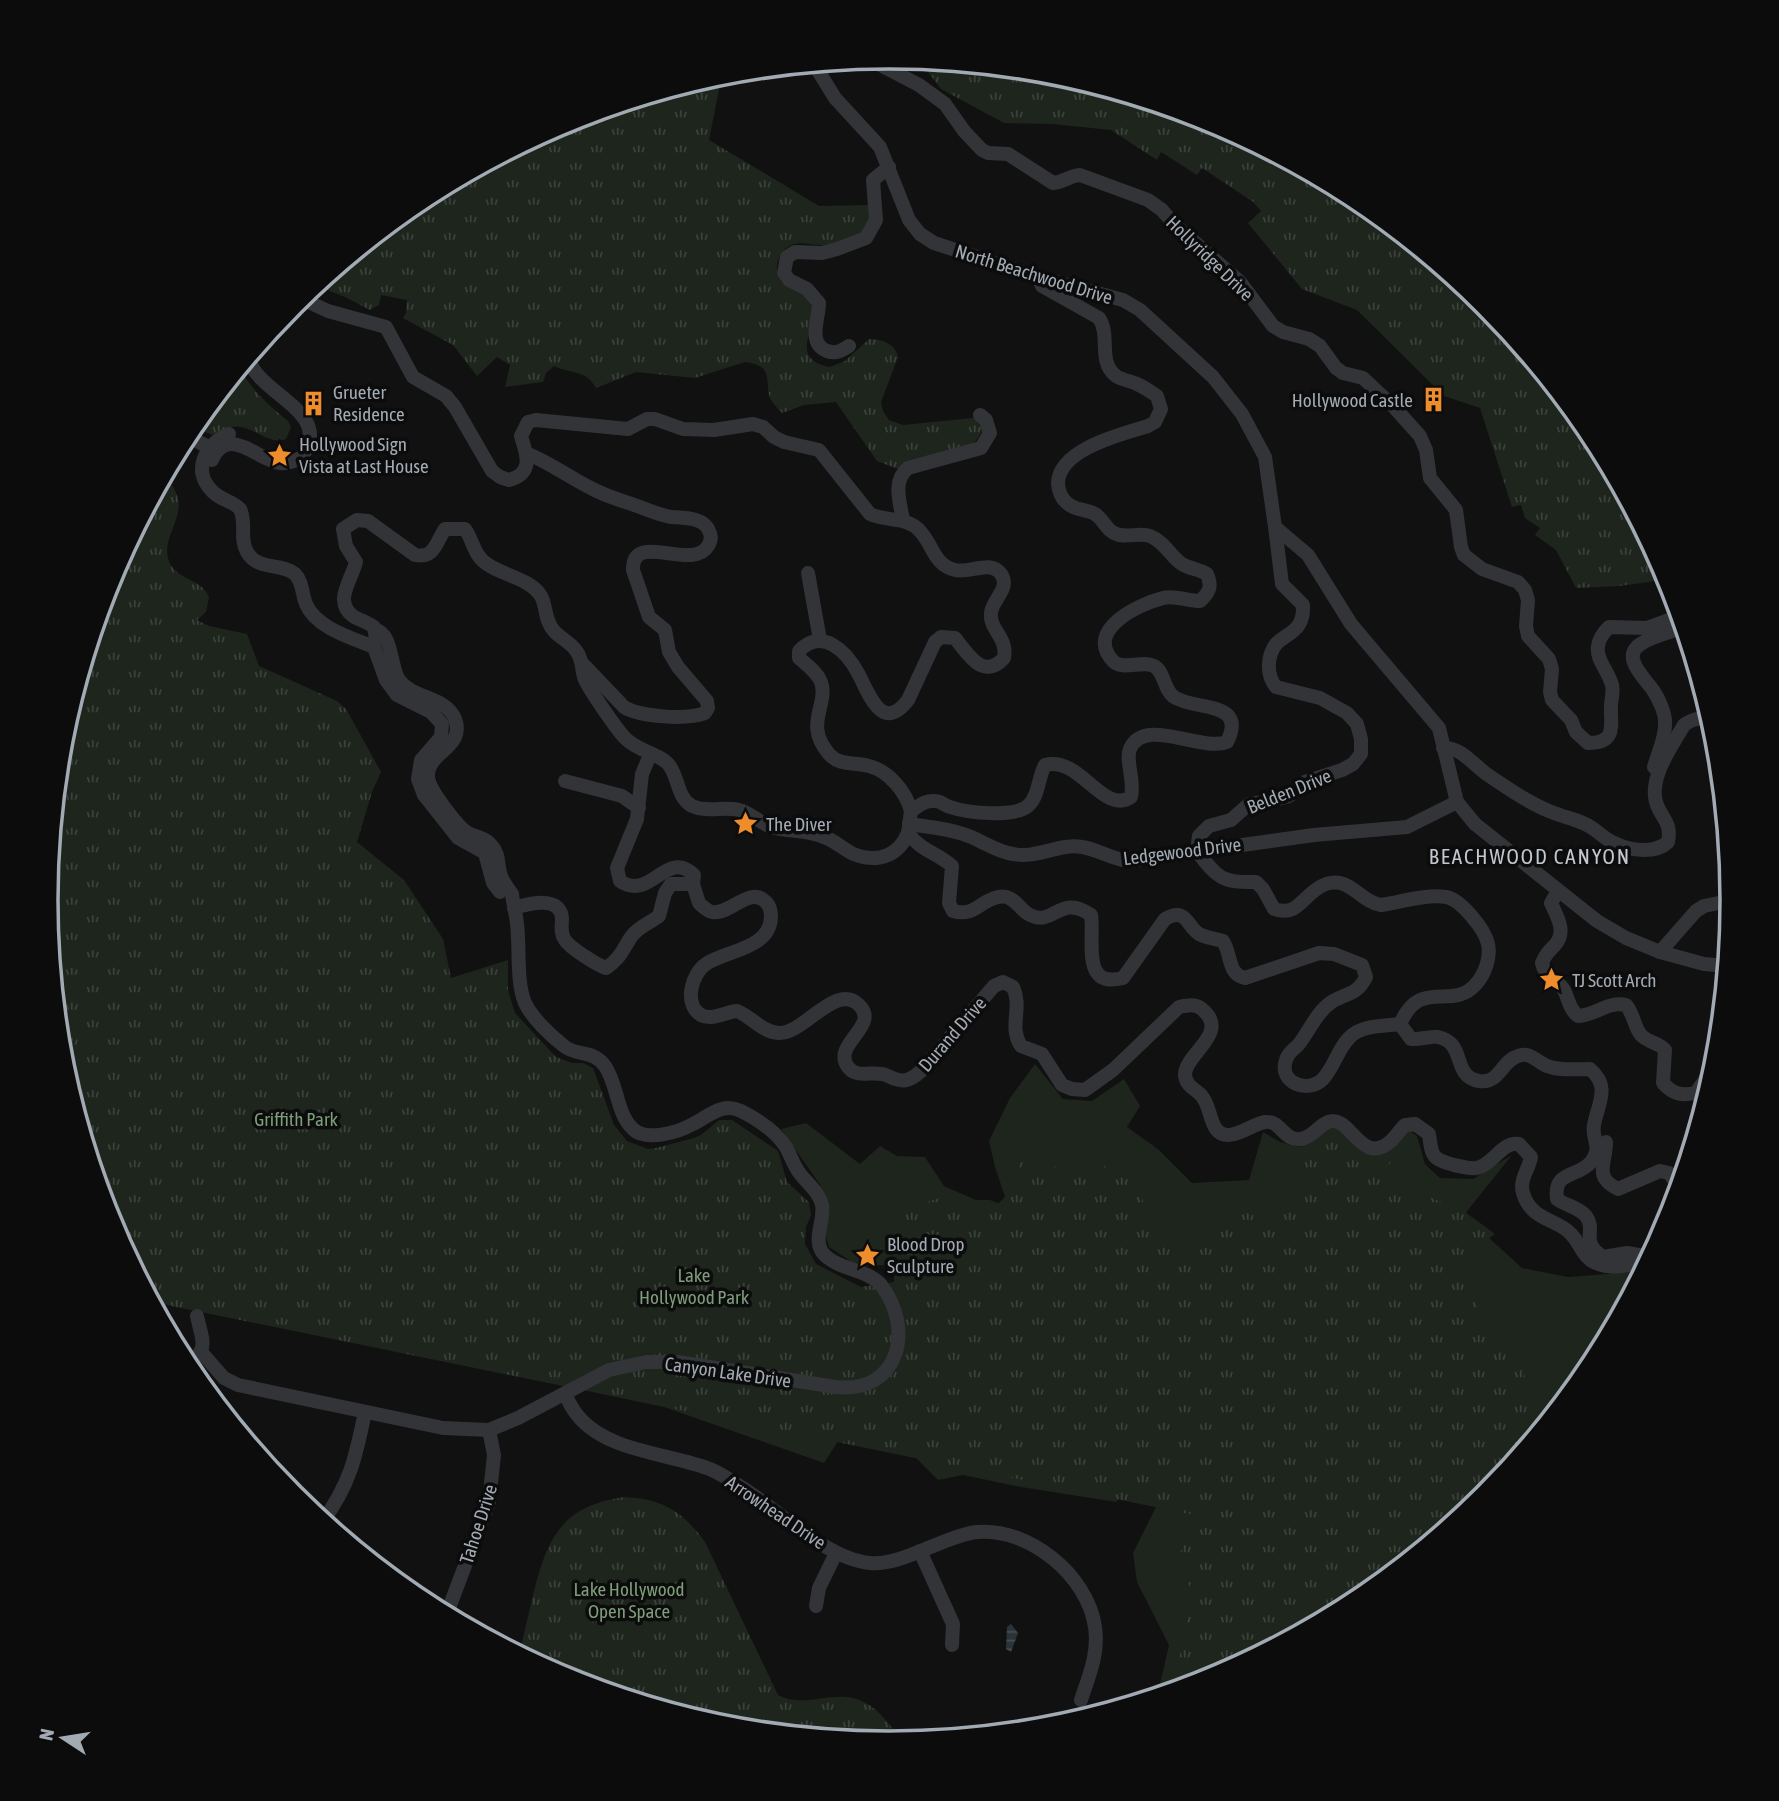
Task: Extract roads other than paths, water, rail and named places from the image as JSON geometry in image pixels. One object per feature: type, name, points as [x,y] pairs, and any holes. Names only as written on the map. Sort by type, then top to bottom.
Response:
[{"type":"street","name":"Hollyridge Drive","points":[[892,69],[945,104],[964,131],[982,150],[1008,154],[1053,183],[1062,182],[1069,176],[1080,175],[1148,200],[1240,282],[1273,326],[1283,332],[1309,339],[1320,346],[1343,373],[1363,377],[1372,384],[1420,436],[1426,450],[1430,478],[1456,510],[1464,555],[1482,569],[1518,582],[1525,590],[1528,600],[1528,636],[1549,659],[1552,669],[1552,700],[1571,720],[1576,732],[1588,743],[1604,741],[1612,729],[1612,682],[1598,654],[1598,644],[1603,633],[1609,627],[1647,628],[1672,619]]},
{"type":"street","name":"North Beachwood Drive","points":[[819,72],[835,98],[880,147],[909,220],[920,234],[934,243],[1038,277],[1124,300],[1140,310],[1213,377],[1242,415],[1265,457],[1275,527]]},
{"type":"street","points":[[849,346],[838,353],[818,345],[815,338],[819,303],[807,289],[789,280],[784,273],[784,266],[787,257],[795,252],[822,253],[852,245],[866,238],[876,220],[873,180],[889,167]]},
{"type":"street","points":[[584,665],[584,678],[609,718],[624,738],[636,748],[667,762],[687,803],[696,807],[742,810],[769,827],[823,836],[856,855],[869,858],[892,854],[900,849],[910,823],[924,802],[938,801],[966,811],[1001,814],[1015,812],[1027,808],[1045,765],[1052,764],[1072,769],[1112,801],[1124,802],[1131,797],[1134,786],[1129,749],[1137,740],[1146,735],[1158,734],[1213,746],[1227,742],[1233,725],[1228,714],[1222,709],[1182,701],[1172,696],[1166,689],[1159,669],[1152,664],[1122,665],[1114,662],[1108,652],[1105,639],[1107,630],[1115,621],[1165,597],[1200,601],[1210,588],[1210,582],[1207,574],[1185,566],[1169,548],[1153,537],[1112,533],[1094,513],[1072,507],[1059,492],[1061,471],[1075,455],[1148,426],[1155,422],[1161,410],[1157,396],[1137,384],[1115,376],[1110,369],[1104,351],[1105,327],[1099,318],[1042,286],[1038,277]]},
{"type":"street","points":[[311,303],[328,311],[386,327],[413,377],[446,396],[492,471],[509,480],[516,478],[528,464],[522,436],[528,422],[536,420],[628,429],[647,419],[655,419],[683,429],[714,430],[753,424],[763,427],[784,442],[818,450],[870,514],[903,520],[918,529],[942,565],[957,571],[989,566],[1001,574],[1004,580],[1003,588],[992,606],[991,621],[1004,642],[1004,658],[998,665],[984,667],[975,662],[956,638],[941,637],[935,642],[908,700],[902,708],[893,713],[884,712],[875,706],[851,664],[829,641],[820,640],[804,646],[799,651],[799,658],[817,674],[822,684],[816,722],[825,748],[838,762],[871,766],[881,772],[908,798],[910,823],[917,846],[940,855],[952,866],[948,902],[953,911],[964,914],[1000,896],[1017,901],[1027,914],[1033,917],[1048,916],[1069,906],[1080,907],[1091,915],[1094,968],[1104,979],[1114,981],[1123,978],[1165,919],[1172,915],[1187,919],[1200,935],[1223,942],[1229,950],[1233,971],[1238,977],[1245,978],[1319,953],[1334,954],[1362,965],[1366,977],[1362,986],[1355,993],[1332,1002],[1319,1013],[1286,1060],[1287,1077],[1304,1087],[1320,1082],[1349,1037],[1356,1032],[1400,1024]]},
{"type":"street","points":[[252,367],[257,376],[306,420],[311,438],[309,447],[301,458],[281,463],[247,447],[232,444],[215,453],[210,467],[211,476],[218,486],[245,500],[250,507],[250,538],[257,552],[301,569],[314,592],[312,614]]},
{"type":"street","points":[[903,520],[897,484],[900,474],[908,468],[981,448],[990,433],[986,420],[980,415]]},
{"type":"street","points":[[229,434],[208,447],[202,462],[203,477],[214,493],[240,509],[243,544],[249,556],[260,564],[285,569],[295,575],[301,585],[307,607],[323,624],[382,654]]},
{"type":"street","points":[[196,441],[208,447]]},
{"type":"street","points":[[528,454],[599,492],[662,516],[698,520],[710,531],[711,540],[701,554],[691,556],[643,552],[632,562],[649,617],[665,630],[669,652],[707,701],[708,708],[705,713],[698,716],[655,715],[632,712],[624,707],[584,665],[567,639],[555,632],[549,623],[542,597],[527,585],[485,563],[475,552],[473,540],[465,529],[446,528],[436,547],[423,557],[415,555],[368,521],[357,520],[344,530],[346,546],[356,562],[343,596],[345,607],[351,615],[370,624],[382,654],[404,686],[447,708],[456,721],[456,737],[453,743],[430,765],[430,784],[464,830],[493,846],[501,878],[512,894],[513,905],[556,906],[562,915],[565,942],[597,965],[607,968],[616,962],[640,928],[659,916],[664,906],[665,893],[671,884],[693,884],[694,875],[679,867],[662,872],[644,886],[634,887],[620,881],[617,868],[637,819],[642,774],[650,755]]},
{"type":"street","points":[[1275,527],[1308,555],[1351,624],[1432,717],[1439,728],[1457,802],[1475,824],[1597,921],[1626,938],[1660,952],[1718,966]]},
{"type":"street","name":"Belden Drive","points":[[1197,851],[1199,836],[1209,827],[1231,820],[1249,804],[1289,796],[1305,782],[1342,771],[1353,764],[1361,754],[1357,724],[1347,713],[1320,698],[1276,687],[1271,681],[1269,659],[1274,646],[1292,633],[1303,616],[1304,605],[1282,584],[1275,527]]},
{"type":"street","points":[[808,573],[820,640]]},
{"type":"street","points":[[1656,781],[1652,777],[1665,724],[1654,692],[1635,667],[1632,657],[1633,650],[1642,643],[1676,630]]},
{"type":"street","points":[[1443,748],[1459,751],[1485,773],[1529,801],[1554,814],[1588,825],[1612,842],[1632,848],[1655,850],[1668,842],[1668,823],[1655,800],[1656,781],[1684,726],[1700,718]]},
{"type":"street","points":[[565,781],[622,796],[639,808]]},
{"type":"street","name":"Ledgewood Drive","points":[[910,823],[964,834],[1010,854],[1026,856],[1066,847],[1083,847],[1115,860],[1128,861],[1314,835],[1407,827],[1457,802]]},
{"type":"street","points":[[1197,851],[1220,877],[1232,883],[1256,882],[1274,909],[1284,912],[1294,910],[1310,893],[1326,884],[1338,883],[1350,885],[1372,904],[1442,896],[1453,898],[1461,904],[1473,918],[1488,944],[1484,972],[1474,986],[1461,995],[1424,998],[1413,1002],[1400,1024]]},
{"type":"street","name":"Durand Drive","points":[[693,884],[698,903],[713,912],[720,912],[748,898],[758,897],[765,901],[771,910],[772,920],[760,939],[750,947],[706,964],[698,972],[691,996],[694,1008],[701,1014],[711,1017],[737,1011],[770,1032],[783,1034],[840,999],[849,999],[862,1007],[865,1016],[862,1027],[845,1051],[844,1059],[849,1069],[858,1073],[881,1073],[903,1082],[912,1079],[921,1071],[994,986],[1003,982],[1013,986],[1018,998],[1014,1031],[1021,1046],[1028,1051],[1042,1054],[1062,1085],[1085,1090],[1113,1070],[1179,1007],[1201,1007],[1208,1014],[1211,1025],[1201,1050],[1188,1062],[1185,1075],[1188,1084],[1207,1103],[1215,1128],[1219,1132],[1232,1135],[1260,1123],[1270,1122],[1278,1126],[1286,1136],[1300,1139],[1333,1121],[1341,1123],[1363,1145],[1370,1147],[1391,1142],[1405,1125],[1415,1124],[1429,1134],[1432,1155],[1439,1161],[1477,1168],[1488,1163],[1507,1146],[1519,1144],[1531,1157],[1529,1169],[1521,1184],[1523,1195],[1543,1219],[1566,1229],[1595,1263],[1611,1268],[1637,1264]]},
{"type":"street","points":[[1558,891],[1551,903],[1561,932],[1559,940],[1545,955],[1542,963],[1548,977],[1564,990],[1572,1011],[1578,1016],[1585,1016],[1610,1004],[1626,1004],[1632,1011],[1638,1031],[1643,1037],[1661,1045],[1665,1050],[1663,1083],[1677,1094],[1686,1096],[1696,1093],[1699,1088]]},
{"type":"street","points":[[1660,952],[1696,911],[1704,906],[1721,902]]},
{"type":"street","name":"Canyon Lake Drive","points":[[202,1353],[224,1378],[238,1385],[443,1428],[489,1430],[518,1418],[608,1370],[626,1365],[656,1361],[690,1364],[844,1388],[873,1381],[889,1366],[900,1335],[883,1287],[875,1279],[856,1272],[822,1251],[819,1241],[822,1210],[818,1196],[802,1177],[776,1135],[743,1112],[731,1108],[719,1109],[685,1128],[656,1134],[643,1134],[632,1129],[604,1065],[594,1056],[563,1046],[525,1002],[513,905]]},
{"type":"street","points":[[1400,1024],[1411,1039],[1436,1037],[1448,1042],[1457,1049],[1461,1067],[1467,1076],[1479,1081],[1490,1081],[1506,1062],[1524,1055],[1547,1066],[1561,1069],[1590,1069],[1598,1076],[1602,1084],[1593,1127],[1597,1151],[1585,1168],[1561,1179],[1555,1189],[1557,1199],[1565,1206],[1584,1213],[1589,1222],[1589,1242],[1595,1252],[1603,1257],[1627,1253],[1640,1257]]},
{"type":"street","points":[[1596,1119],[1603,1126],[1606,1138],[1602,1165],[1604,1178],[1610,1185],[1618,1189],[1626,1187],[1660,1171],[1669,1173],[1673,1179]]},
{"type":"street","points":[[195,1358],[202,1353],[204,1345],[197,1316]]},
{"type":"street","name":"Arrowhead Drive","points":[[565,1394],[576,1414],[593,1430],[626,1446],[710,1469],[739,1485],[836,1553],[871,1563],[980,1532],[1023,1541],[1042,1550],[1078,1583],[1089,1603],[1095,1626],[1096,1647],[1082,1700]]},
{"type":"street","points":[[328,1514],[346,1487],[355,1464],[365,1412]]},
{"type":"street","name":"Tahoe Drive","points":[[450,1606],[489,1502],[494,1455],[489,1430]]},
{"type":"street","points":[[920,1551],[953,1624],[952,1645]]},
{"type":"street","points":[[816,1606],[819,1588],[836,1553]]},
{"type":"place","name":"Hollywood Castle","points":[[1433,400]]},
{"type":"place","name":"Grueter Residence","points":[[313,403]]},
{"type":"place","name":"Hollywood Sign Vista at Last House","points":[[279,455]]},
{"type":"place","name":"The Diver","points":[[746,824]]},
{"type":"place","name":"TJ Scott Arch","points":[[1552,980]]},
{"type":"place","name":"Blood Drop Sculpture","points":[[867,1255]]},
{"type":"district","name":"BEACHWOOD CANYON","points":[[1530,856]]},
{"type":"park label","name":"Griffith Park","points":[[296,1119]]},
{"type":"park label","name":"Lake Hollywood Park","points":[[694,1286]]},
{"type":"park label","name":"Lake Hollywood Open Space","points":[[629,1600]]}]
